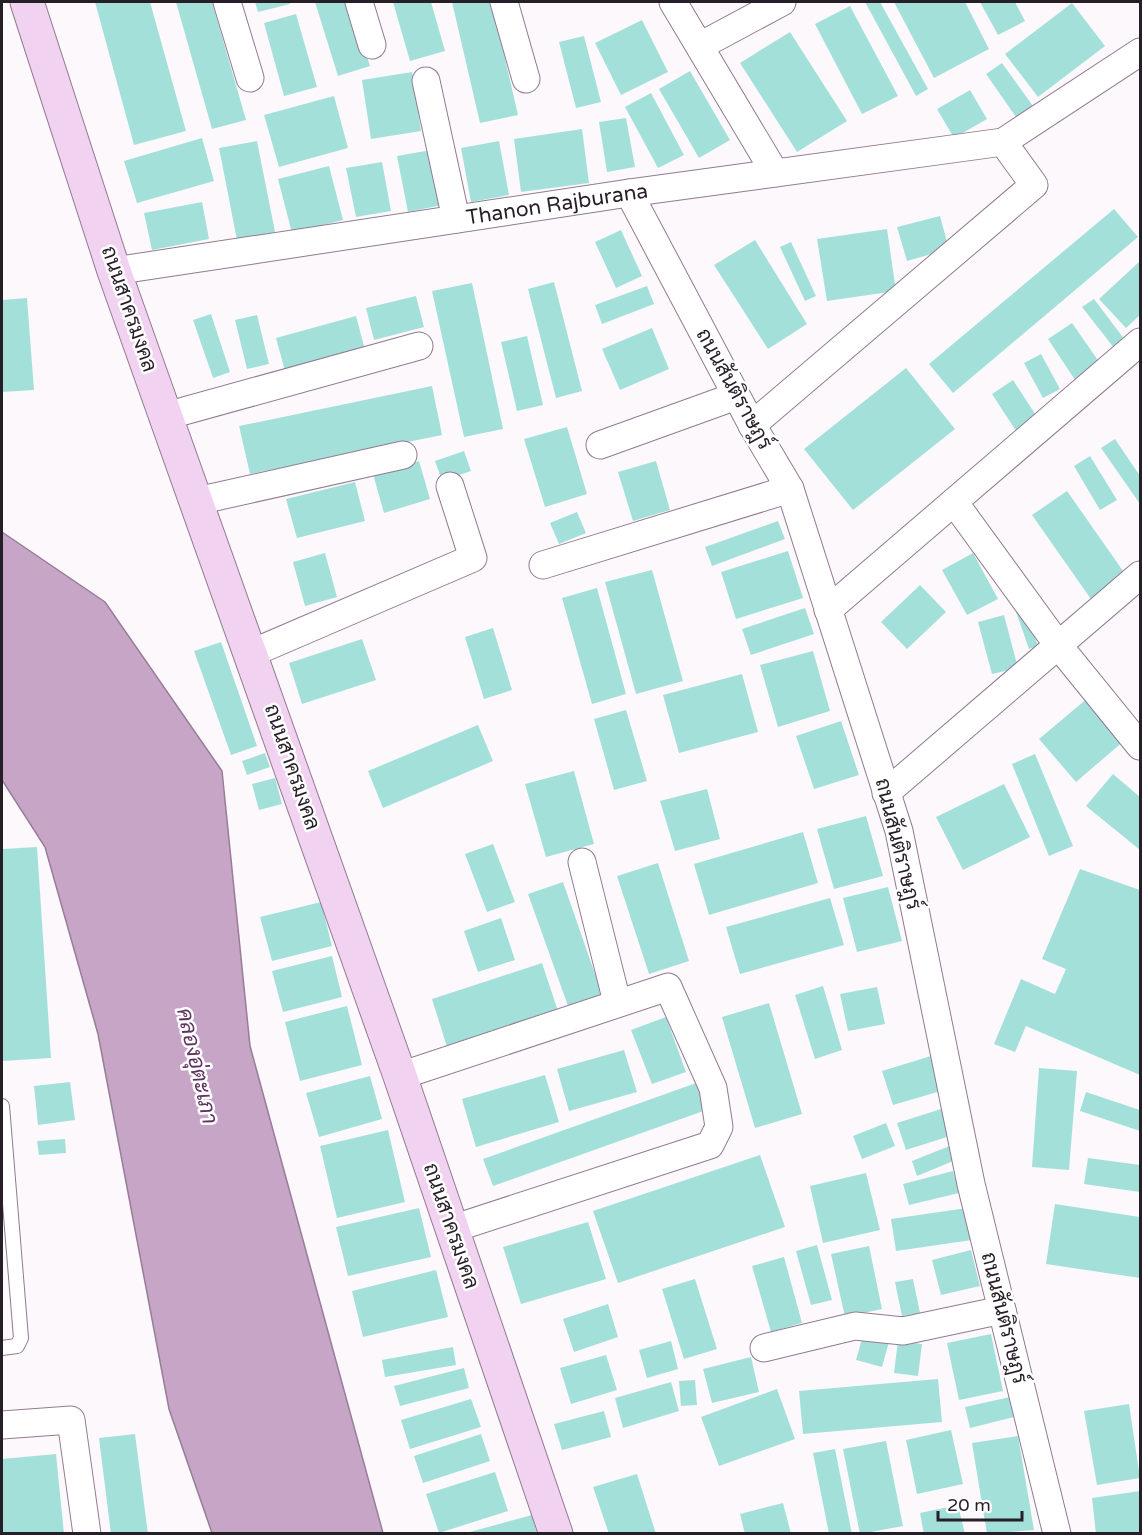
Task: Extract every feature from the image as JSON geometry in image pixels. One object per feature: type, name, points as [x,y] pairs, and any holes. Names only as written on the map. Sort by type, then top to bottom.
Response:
[{"type":"street","name":"ถนนสาครมงคล","points":[[27,2],[114,271],[252,653],[556,1533]]},
{"type":"street","points":[[227,2],[250,78]]},
{"type":"street","points":[[359,2],[372,45]]},
{"type":"street","points":[[504,2],[526,79]]},
{"type":"street","points":[[674,2],[775,173]]},
{"type":"street","points":[[700,46],[782,2]]},
{"type":"street","points":[[752,425],[1034,185],[1003,142],[1140,52]]},
{"type":"street","points":[[426,81],[456,219]]},
{"type":"street","name":"Thanon Rajburana","points":[[114,271],[629,193],[1003,142]]},
{"type":"street","name":"ถนนสันติราษฎร์","points":[[629,193],[736,396],[790,489],[899,831],[970,1184],[1057,1533]]},
{"type":"street","points":[[828,610],[1140,342]]},
{"type":"street","points":[[166,416],[419,346]]},
{"type":"street","points":[[600,445],[736,396]]},
{"type":"street","points":[[197,501],[403,455]]},
{"type":"street","points":[[252,653],[473,558],[450,486]]},
{"type":"street","points":[[543,565],[790,489]]},
{"type":"street","points":[[954,502],[1059,645],[1140,746]]},
{"type":"street","points":[[886,793],[1140,575]]},
{"type":"street","points":[[582,862],[617,1002]]},
{"type":"street","points":[[400,1076],[617,1002],[668,987],[713,1088],[719,1127],[710,1145],[452,1229]]},
{"type":"street","points":[[764,1348],[855,1326],[903,1331],[1002,1310]]},
{"type":"street","points":[[2,1425],[71,1420],[87,1533]]},
{"type":"lane","points":[[2,1106],[21,1338],[16,1346],[2,1348]]},
{"type":"water","name":"คลองอุ่ตะเภา","points":[[2,532],[105,602],[222,771],[250,1046],[383,1533],[212,1533],[169,1409],[98,1034],[45,847],[2,780]]},
{"type":"building","points":[[95,2],[150,2],[186,131],[134,145]]},
{"type":"building","points":[[176,2],[212,2],[246,120],[212,129]]},
{"type":"building","points":[[255,2],[290,2],[290,4],[258,12]]},
{"type":"building","points":[[315,2],[350,2],[370,66],[338,76]]},
{"type":"building","points":[[393,2],[431,2],[445,51],[410,61]]},
{"type":"building","points":[[452,2],[492,2],[518,115],[480,123]]},
{"type":"building","points":[[865,2],[880,2],[928,89],[916,96]]},
{"type":"building","points":[[894,2],[965,2],[989,49],[934,78]]},
{"type":"building","points":[[980,2],[1015,2],[1025,21],[998,35]]},
{"type":"building","points":[[1072,3],[1105,46],[1038,97],[1005,54]]},
{"type":"building","points":[[850,6],[898,96],[862,114],[815,24]]},
{"type":"building","points":[[296,14],[317,87],[284,96],[264,23]]},
{"type":"building","points":[[642,20],[668,72],[621,95],[595,43]]},
{"type":"building","points":[[790,32],[847,121],[797,152],[740,63]]},
{"type":"building","points":[[584,36],[601,102],[576,108],[559,42]]},
{"type":"building","points":[[1002,63],[1033,106],[1016,117],[986,74]]},
{"type":"building","points":[[690,71],[730,140],[699,158],[659,89]]},
{"type":"building","points":[[412,72],[421,131],[371,139],[362,80]]},
{"type":"building","points":[[970,90],[987,119],[954,138],[937,109]]},
{"type":"building","points":[[651,93],[684,155],[658,168],[625,107]]},
{"type":"building","points":[[334,96],[348,148],[279,167],[264,115]]},
{"type":"building","points":[[626,118],[635,167],[607,172],[599,122]]},
{"type":"building","points":[[582,129],[589,183],[521,192],[514,139]]},
{"type":"building","points":[[202,138],[214,181],[137,203],[124,161]]},
{"type":"building","points":[[257,141],[275,232],[237,240],[219,148]]},
{"type":"building","points":[[499,141],[509,195],[471,202],[461,148]]},
{"type":"building","points":[[431,150],[442,205],[408,212],[397,156]]},
{"type":"building","points":[[382,162],[391,211],[356,217],[346,168]]},
{"type":"building","points":[[329,166],[343,220],[292,233],[278,179]]},
{"type":"building","points":[[202,202],[209,239],[152,250],[144,213]]},
{"type":"building","points":[[1114,209],[1138,237],[953,393],[929,364]]},
{"type":"building","points":[[940,216],[949,249],[907,261],[897,227]]},
{"type":"building","points":[[887,229],[896,291],[827,301],[817,239]]},
{"type":"building","points":[[621,230],[642,276],[616,288],[595,242]]},
{"type":"building","points":[[755,240],[807,324],[768,349],[714,265]]},
{"type":"building","points":[[791,242],[816,296],[805,301],[780,247]]},
{"type":"building","points":[[1139,262],[1140,315],[1126,328],[1099,299]]},
{"type":"building","points":[[554,282],[582,391],[556,398],[528,289]]},
{"type":"building","points":[[472,283],[503,429],[464,437],[432,291]]},
{"type":"building","points":[[647,286],[654,304],[602,324],[595,305]]},
{"type":"building","points":[[416,296],[424,327],[374,340],[366,308]]},
{"type":"building","points":[[27,298],[34,390],[2,392],[2,300]]},
{"type":"building","points":[[1094,299],[1125,340],[1114,348],[1082,307]]},
{"type":"building","points":[[211,314],[230,372],[213,378],[193,320]]},
{"type":"building","points":[[257,315],[269,364],[247,369],[235,320]]},
{"type":"building","points":[[356,316],[365,350],[285,371],[276,338]]},
{"type":"building","points":[[1072,323],[1102,366],[1077,383],[1048,339]]},
{"type":"building","points":[[652,328],[669,369],[620,390],[602,349]]},
{"type":"building","points":[[527,336],[543,405],[517,411],[501,342]]},
{"type":"building","points":[[1041,354],[1060,389],[1043,398],[1024,363]]},
{"type":"building","points":[[906,368],[955,429],[853,510],[804,449]]},
{"type":"building","points":[[1013,380],[1041,423],[1020,437],[992,394]]},
{"type":"building","points":[[432,386],[442,435],[250,474],[239,426]]},
{"type":"building","points":[[567,427],[587,494],[545,507],[524,439]]},
{"type":"building","points":[[1115,439],[1140,476],[1140,504],[1101,448]]},
{"type":"building","points":[[464,451],[471,471],[442,481],[435,461]]},
{"type":"building","points":[[1090,456],[1117,500],[1100,510],[1074,466]]},
{"type":"building","points":[[419,461],[430,499],[384,513],[373,474]]},
{"type":"building","points":[[656,461],[670,510],[633,521],[618,472]]},
{"type":"building","points":[[355,482],[365,521],[297,538],[286,499]]},
{"type":"building","points":[[1067,491],[1128,578],[1093,602],[1032,515]]},
{"type":"building","points":[[577,512],[586,533],[559,544],[550,523]]},
{"type":"building","points":[[778,521],[785,539],[712,566],[705,547]]},
{"type":"building","points":[[788,551],[803,598],[736,619],[721,572]]},
{"type":"building","points":[[325,553],[337,597],[305,606],[293,562]]},
{"type":"building","points":[[973,553],[998,599],[967,615],[942,570]]},
{"type":"building","points":[[652,570],[683,681],[636,694],[605,582]]},
{"type":"building","points":[[920,585],[946,612],[907,649],[881,622]]},
{"type":"building","points":[[597,588],[626,694],[592,704],[562,598]]},
{"type":"building","points":[[1024,606],[1038,646],[1029,649],[1015,609]]},
{"type":"building","points":[[805,608],[814,634],[751,655],[742,629]]},
{"type":"building","points":[[1004,615],[1018,668],[992,674],[978,622]]},
{"type":"building","points":[[493,628],[512,690],[484,699],[465,637]]},
{"type":"building","points":[[362,639],[376,680],[302,704],[289,663]]},
{"type":"building","points":[[221,642],[257,746],[231,755],[194,651]]},
{"type":"building","points":[[813,651],[830,711],[778,727],[760,665]]},
{"type":"building","points":[[742,674],[758,732],[679,753],[663,695]]},
{"type":"building","points":[[1089,697],[1125,740],[1076,782],[1039,739]]},
{"type":"building","points":[[626,710],[647,781],[614,790],[594,719]]},
{"type":"building","points":[[841,721],[859,775],[814,789],[796,736]]},
{"type":"building","points":[[478,725],[493,761],[383,808],[368,771]]},
{"type":"building","points":[[265,753],[270,767],[247,775],[242,761]]},
{"type":"building","points":[[1035,754],[1073,846],[1049,856],[1012,764]]},
{"type":"building","points":[[574,771],[594,844],[546,857],[525,784]]},
{"type":"building","points":[[1113,774],[1140,797],[1140,850],[1086,806]]},
{"type":"building","points":[[275,778],[282,804],[259,810],[252,784]]},
{"type":"building","points":[[1004,784],[1030,837],[963,870],[936,817]]},
{"type":"building","points":[[707,789],[720,839],[675,851],[660,801]]},
{"type":"building","points":[[866,816],[883,876],[834,889],[817,829]]},
{"type":"building","points":[[803,832],[818,883],[709,915],[694,864]]},
{"type":"building","points":[[493,844],[515,902],[487,912],[465,854]]},
{"type":"building","points":[[37,847],[51,1058],[2,1061],[2,849]]},
{"type":"building","points":[[658,863],[689,961],[649,974],[617,876]]},
{"type":"building","points":[[1080,869],[1140,890],[1140,1075],[1026,1026],[1015,1052],[994,1044],[1021,979],[1055,994],[1066,969],[1042,959]]},
{"type":"building","points":[[563,882],[602,994],[568,1006],[528,894]]},
{"type":"building","points":[[888,887],[902,941],[857,952],[843,898]]},
{"type":"building","points":[[830,898],[844,945],[740,974],[726,927]]},
{"type":"building","points":[[321,902],[332,946],[272,961],[260,917]]},
{"type":"building","points":[[501,918],[515,960],[478,972],[464,931]]},
{"type":"building","points":[[332,956],[342,997],[283,1012],[272,971]]},
{"type":"building","points":[[542,963],[558,1011],[447,1047],[432,999]]},
{"type":"building","points":[[823,986],[842,1050],[815,1059],[795,995]]},
{"type":"building","points":[[877,987],[885,1024],[848,1031],[840,994]]},
{"type":"building","points":[[769,1003],[802,1114],[755,1128],[722,1017]]},
{"type":"building","points":[[347,1006],[362,1065],[300,1081],[285,1022]]},
{"type":"building","points":[[666,1017],[686,1072],[652,1084],[631,1030]]},
{"type":"building","points":[[624,1050],[637,1092],[569,1111],[557,1069]]},
{"type":"building","points":[[931,1056],[941,1091],[893,1105],[882,1071]]},
{"type":"building","points":[[1039,1068],[1077,1071],[1069,1170],[1032,1167]]},
{"type":"building","points":[[545,1075],[559,1122],[476,1147],[462,1099]]},
{"type":"building","points":[[370,1076],[382,1119],[319,1137],[306,1093]]},
{"type":"building","points":[[70,1082],[75,1120],[38,1125],[34,1086]]},
{"type":"building","points":[[699,1082],[709,1109],[493,1186],[483,1159]]},
{"type":"building","points":[[1086,1092],[1140,1110],[1140,1131],[1080,1111]]},
{"type":"building","points":[[941,1109],[950,1136],[906,1150],[897,1123]]},
{"type":"building","points":[[886,1123],[895,1146],[862,1159],[853,1136]]},
{"type":"building","points":[[388,1130],[405,1202],[337,1218],[320,1146]]},
{"type":"building","points":[[65,1139],[66,1153],[39,1155],[37,1141]]},
{"type":"building","points":[[952,1145],[958,1159],[917,1176],[912,1161]]},
{"type":"building","points":[[760,1155],[785,1227],[618,1283],[593,1211]]},
{"type":"building","points":[[1088,1158],[1140,1165],[1140,1192],[1084,1184]]},
{"type":"building","points":[[953,1171],[959,1193],[909,1205],[903,1184]]},
{"type":"building","points":[[866,1173],[880,1230],[823,1243],[810,1186]]},
{"type":"building","points":[[1055,1204],[1140,1217],[1140,1278],[1046,1264]]},
{"type":"building","points":[[419,1208],[431,1257],[348,1276],[336,1227]]},
{"type":"building","points":[[967,1208],[972,1240],[896,1251],[891,1219]]},
{"type":"building","points":[[588,1222],[606,1279],[521,1304],[503,1247]]},
{"type":"building","points":[[817,1245],[832,1300],[811,1305],[796,1251]]},
{"type":"building","points":[[869,1246],[882,1309],[845,1317],[831,1254]]},
{"type":"building","points":[[971,1250],[980,1286],[941,1295],[932,1260]]},
{"type":"building","points":[[784,1257],[802,1323],[771,1332],[752,1266]]},
{"type":"building","points":[[436,1270],[448,1317],[363,1337],[352,1291]]},
{"type":"building","points":[[695,1279],[717,1349],[684,1359],[662,1289]]},
{"type":"building","points":[[913,1279],[920,1313],[902,1316],[895,1282]]},
{"type":"building","points":[[608,1304],[618,1337],[574,1352],[563,1319]]},
{"type":"building","points":[[991,1334],[1003,1391],[959,1400],[947,1343]]},
{"type":"building","points":[[863,1335],[889,1342],[882,1367],[856,1360]]},
{"type":"building","points":[[671,1341],[678,1369],[647,1378],[639,1350]]},
{"type":"building","points":[[898,1341],[922,1344],[918,1376],[894,1373]]},
{"type":"building","points":[[453,1347],[456,1365],[385,1377],[382,1360]]},
{"type":"building","points":[[606,1355],[617,1390],[571,1404],[560,1368]]},
{"type":"building","points":[[751,1357],[759,1392],[712,1403],[703,1369]]},
{"type":"building","points":[[464,1368],[469,1388],[400,1406],[394,1386]]},
{"type":"building","points":[[938,1379],[942,1422],[803,1434],[799,1391]]},
{"type":"building","points":[[695,1380],[697,1405],[681,1406],[679,1381]]},
{"type":"building","points":[[671,1382],[679,1411],[623,1428],[615,1398]]},
{"type":"building","points":[[777,1389],[795,1439],[719,1466],[701,1417]]},
{"type":"building","points":[[1010,1397],[1014,1417],[970,1428],[965,1407]]},
{"type":"building","points":[[471,1399],[481,1427],[410,1449],[401,1420]]},
{"type":"building","points":[[1129,1404],[1140,1478],[1097,1485],[1084,1411]]},
{"type":"building","points":[[604,1411],[611,1437],[562,1450],[554,1424]]},
{"type":"building","points":[[951,1430],[963,1484],[917,1494],[906,1440]]},
{"type":"building","points":[[135,1434],[148,1534],[111,1534],[99,1438]]},
{"type":"building","points":[[481,1434],[490,1461],[423,1483],[414,1456]]},
{"type":"building","points":[[1018,1436],[1034,1530],[987,1534],[972,1443]]},
{"type":"building","points":[[886,1441],[903,1526],[860,1534],[843,1449]]},
{"type":"building","points":[[835,1449],[852,1534],[829,1534],[813,1453]]},
{"type":"building","points":[[56,1454],[64,1534],[2,1534],[2,1459]]},
{"type":"building","points":[[495,1472],[508,1511],[439,1533],[426,1494]]},
{"type":"building","points":[[637,1474],[656,1534],[609,1534],[593,1487]]},
{"type":"building","points":[[1140,1491],[1140,1534],[1096,1534],[1092,1498]]},
{"type":"building","points":[[783,1503],[791,1534],[745,1534],[740,1514]]},
{"type":"building","points":[[958,1505],[965,1534],[924,1534],[920,1513]]},
{"type":"building","points":[[532,1515],[537,1534],[466,1534],[466,1533]]}]
